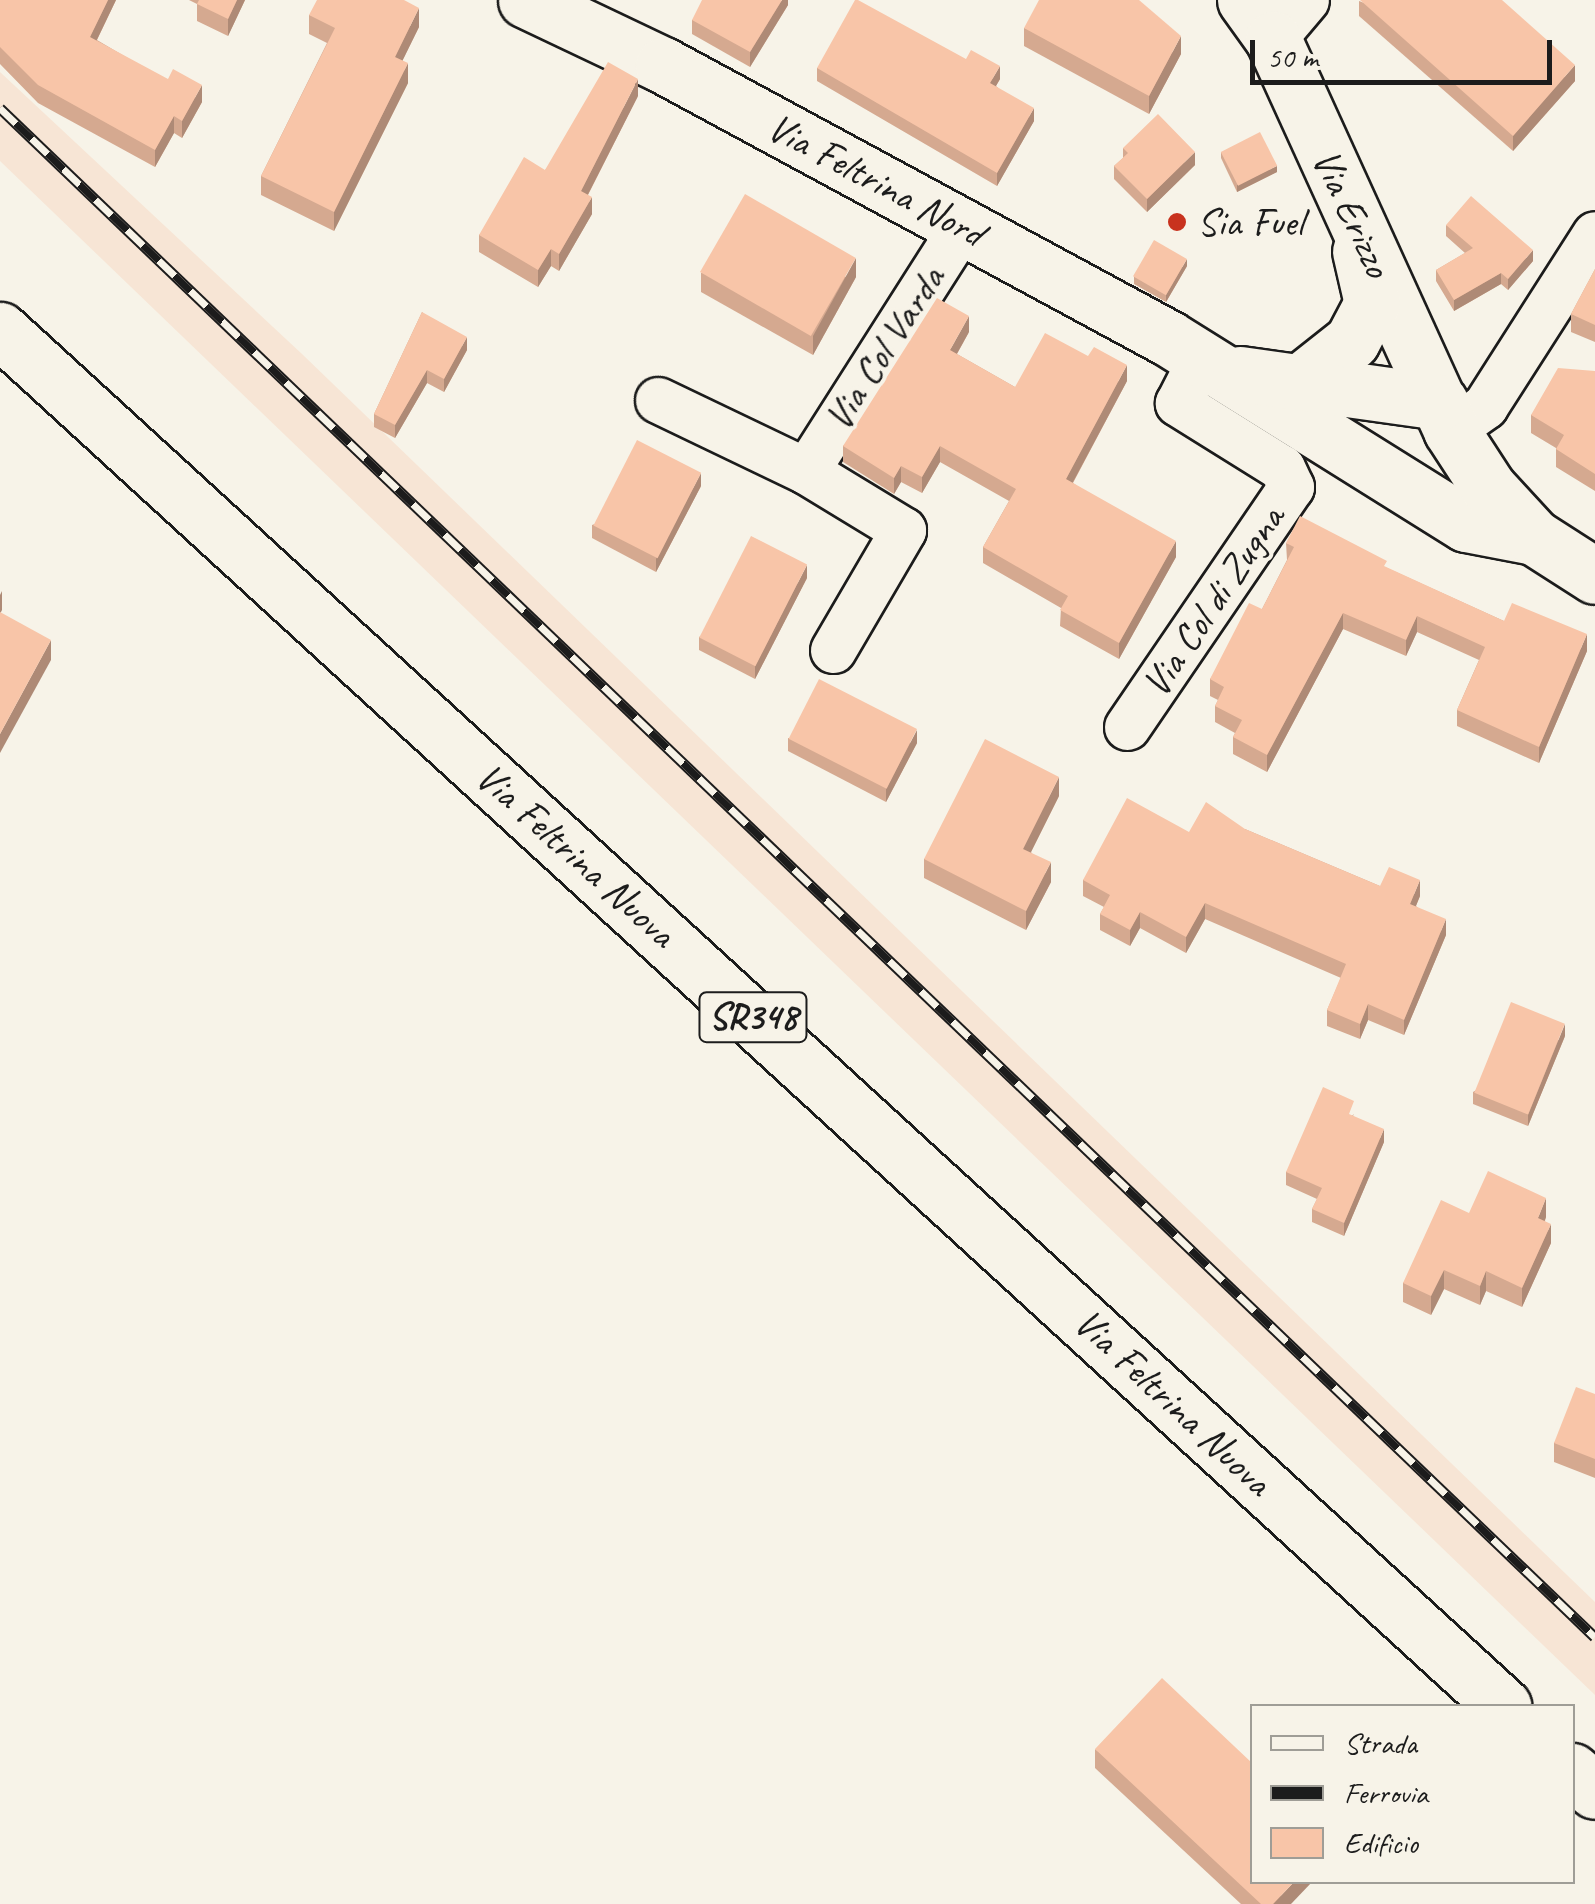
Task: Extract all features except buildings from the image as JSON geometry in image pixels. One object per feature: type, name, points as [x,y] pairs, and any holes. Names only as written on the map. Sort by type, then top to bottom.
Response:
[{"type":"main road","name":"Via Feltrina Nord","points":[[526,0],[962,226],[1211,364],[1466,524],[1534,537],[1595,576]]},
{"type":"main road","name":"Via Erizzo","points":[[1275,13],[1350,208],[1446,416],[1488,486],[1534,537]]},
{"type":"main road","points":[[1300,382],[1352,341],[1372,303],[1350,208]]},
{"type":"main road","name":"Via Feltrina Nuova","points":[[0,330],[1501,1704]]},
{"type":"main road","name":"Via Feltrina Nord","points":[[1211,364],[1446,416]]},
{"type":"main road","points":[[1370,465],[1422,449],[1446,416]]},
{"type":"main road","points":[[1575,1774],[1595,1792]]},
{"type":"street","name":"Via Col Varda","points":[[806,470],[962,226]]},
{"type":"street","points":[[1446,416],[1485,406],[1595,234]]},
{"type":"street","name":"Via Col di Zugna","points":[[1127,727],[1290,487],[1282,468],[1178,403],[1211,364]]},
{"type":"street","name":"Via Col Varda","points":[[658,400],[806,470],[903,530],[833,650]]},
{"type":"shaded area","points":[[0,72],[302,354],[1595,1602],[1595,1695],[0,161]]},
{"type":"railway","points":[[0,108],[1595,1637]]},
{"type":"place","name":"Sia Fuel","points":[[1177,222]]}]
